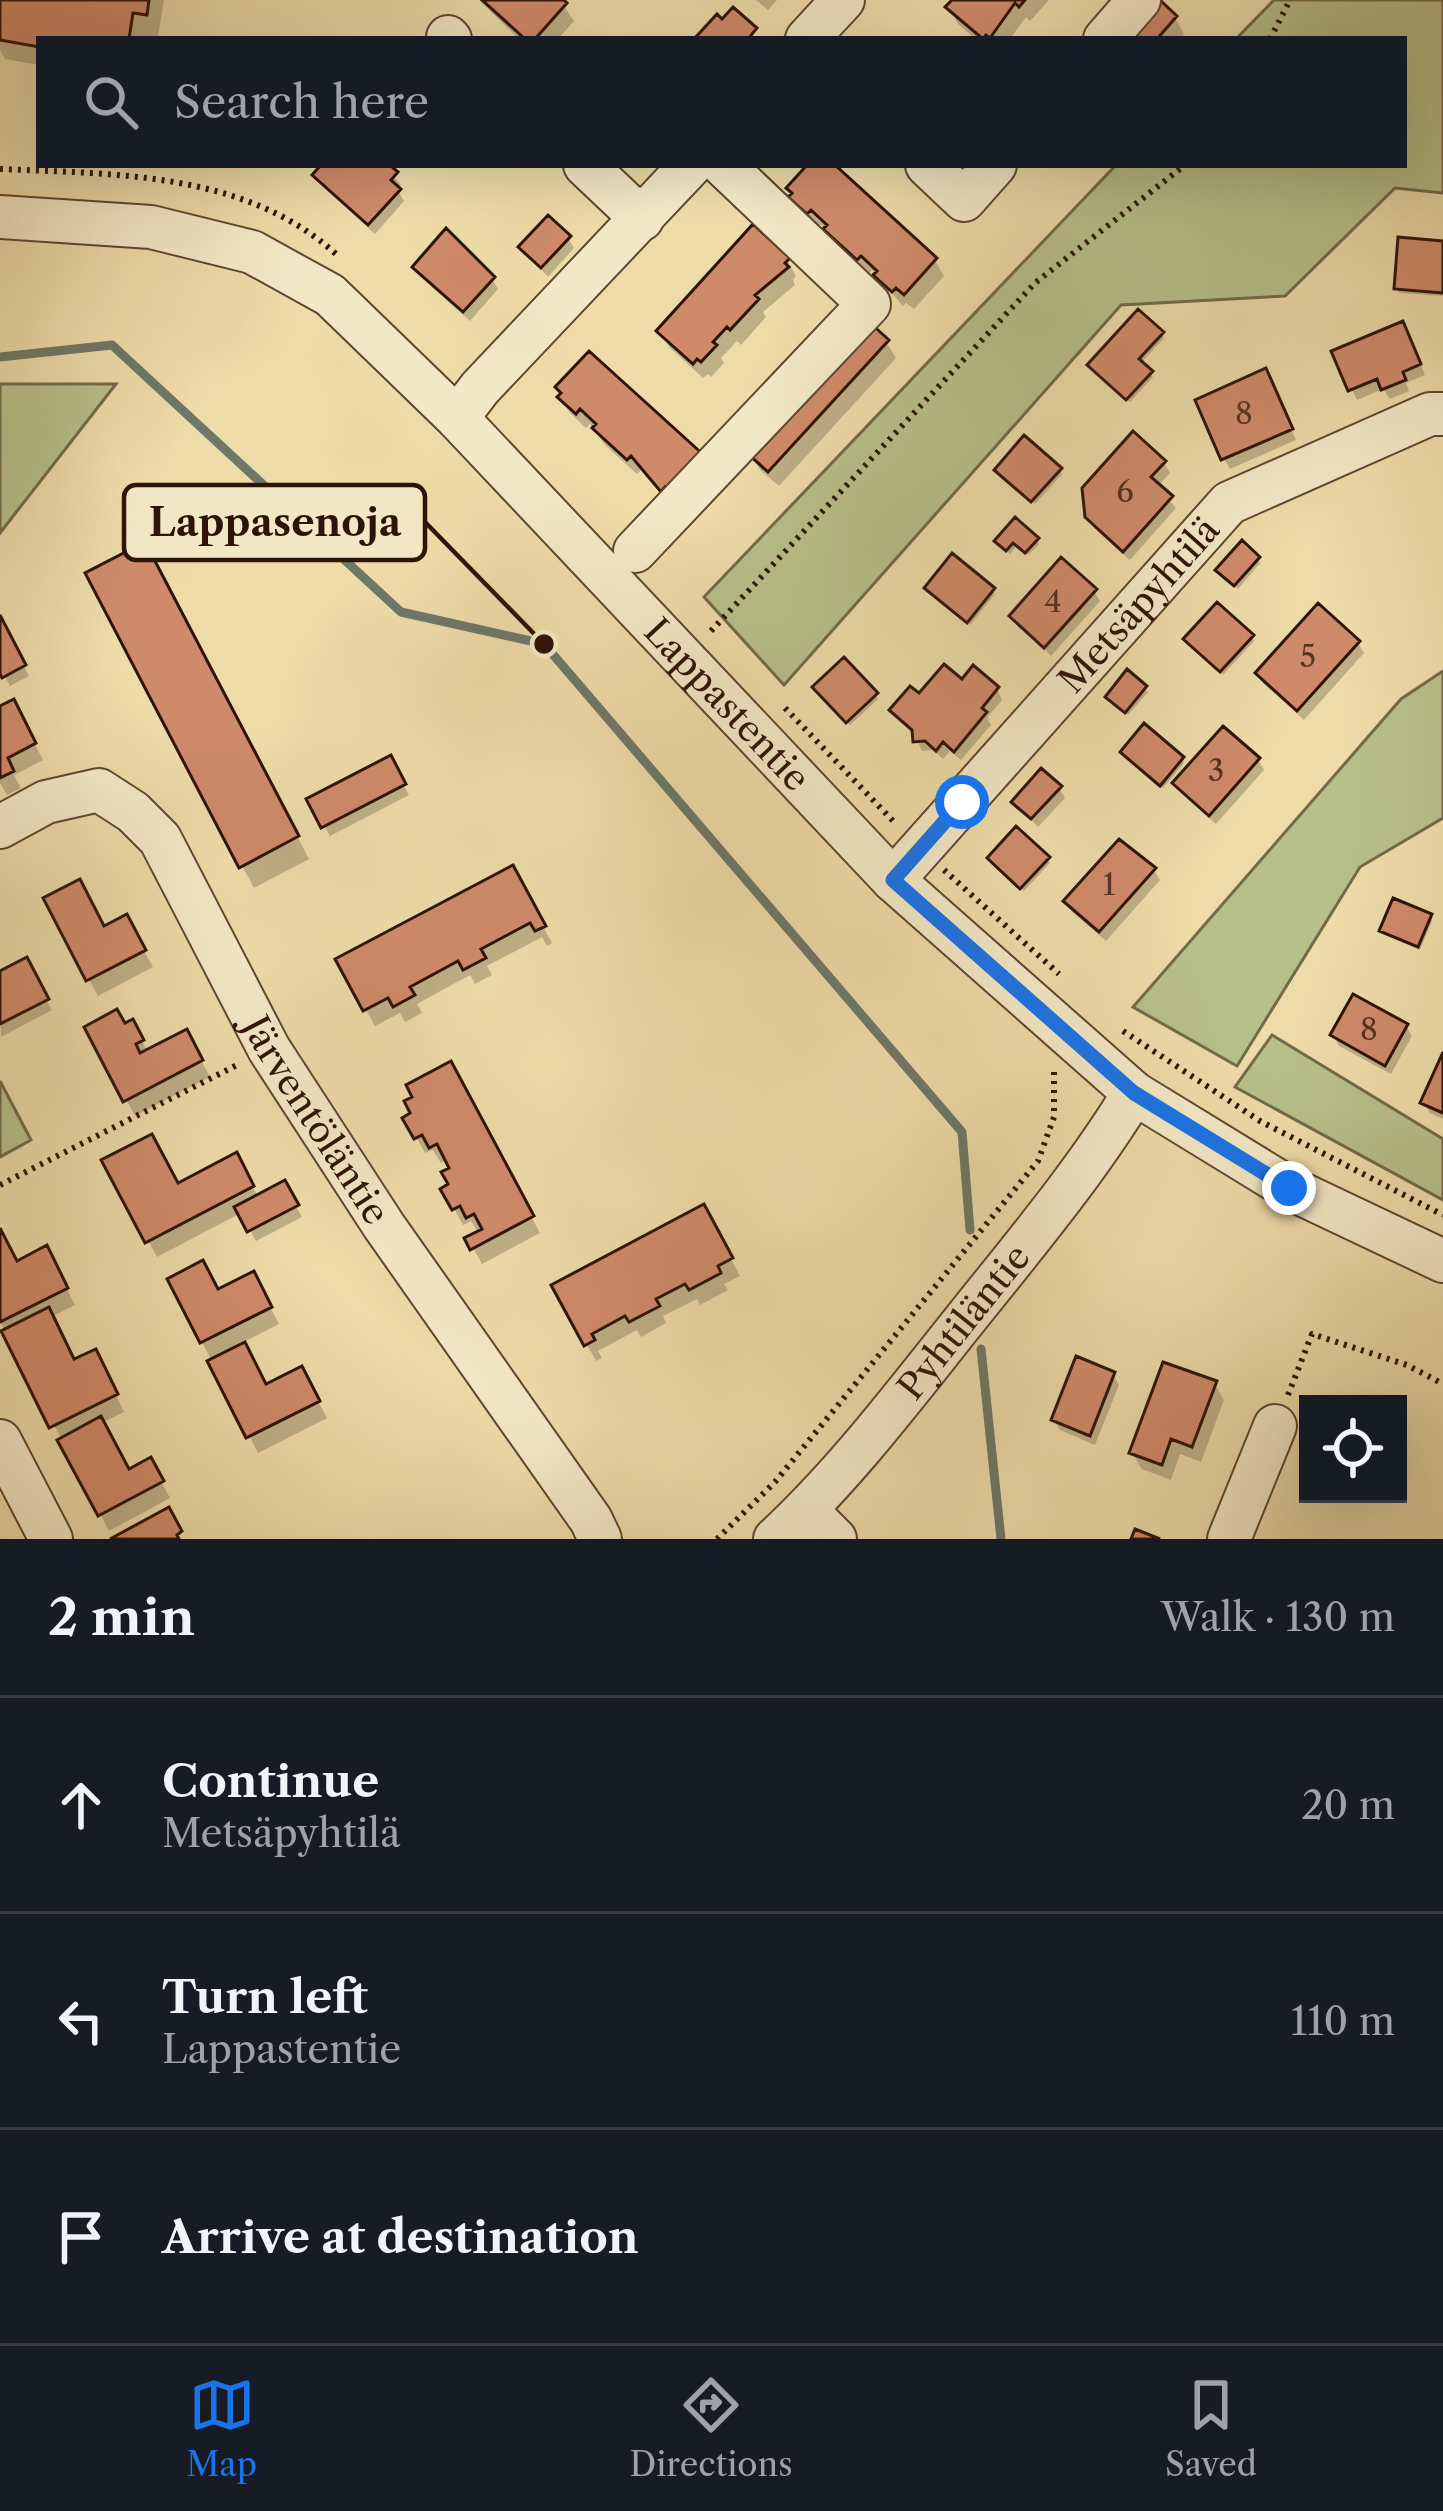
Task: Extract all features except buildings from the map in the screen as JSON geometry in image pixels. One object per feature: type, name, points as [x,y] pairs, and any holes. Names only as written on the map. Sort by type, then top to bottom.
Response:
[{"type":"street","points":[[810,36],[843,0]]},
{"type":"street","points":[[1108,36],[1139,0]]},
{"type":"street","points":[[588,168],[642,218]]},
{"type":"street","points":[[457,418],[688,168]]},
{"type":"street","points":[[634,550],[868,304],[726,168]]},
{"type":"street","points":[[930,168],[964,200],[992,168]]},
{"type":"street","name":"Lappastentie","points":[[0,218],[151,227],[252,252],[330,295],[457,418],[893,880],[1134,1093],[1289,1188],[1443,1261]]},
{"type":"street","name":"Metsäpyhtilä","points":[[893,880],[1229,503],[1430,414],[1443,414]]},
{"type":"street","name":"Järventöläntie","points":[[0,827],[46,802],[99,790],[133,812],[160,839],[269,1048],[384,1226],[600,1539]]},
{"type":"street","name":"Pyhtiläntie","points":[[775,1539],[821,1525],[884,1420],[1097,1154],[1134,1093]]},
{"type":"street","points":[[1229,1539],[1275,1426]]},
{"type":"street","points":[[0,1442],[52,1539]]},
{"type":"path","points":[[1272,36],[1290,0]]},
{"type":"path","points":[[711,631],[1035,283],[1181,168]]},
{"type":"path","points":[[717,1539],[775,1482],[1038,1161],[1054,1117],[1054,1064],[1072,1038]]},
{"type":"path","points":[[0,1186],[269,1048]]},
{"type":"path","points":[[1275,1426],[1312,1334],[1407,1365],[1443,1384]]},
{"type":"green space","points":[[1274,0],[1443,0],[1443,193],[1395,188],[1285,296],[1121,305],[784,685],[704,597],[1113,168],[1407,168],[1407,36],[1239,36]]},
{"type":"green space","points":[[0,384],[116,384],[0,533]]},
{"type":"green space","points":[[1443,671],[1443,818],[1360,867],[1237,1066],[1133,1007],[1401,699]]},
{"type":"green space","points":[[1272,1035],[1443,1139],[1443,1200],[1235,1087]]},
{"type":"green space","points":[[0,1081],[31,1140],[0,1157]]},
{"type":"waterway","points":[[0,357],[112,345],[401,612],[544,644],[962,1132],[970,1230]]},
{"type":"waterway","points":[[981,1349],[1001,1539]]},
{"type":"place","name":"Lappasenoja","points":[[544,644]]},
{"type":"route","points":[[962,802],[893,880],[1134,1093],[1289,1188]]}]
